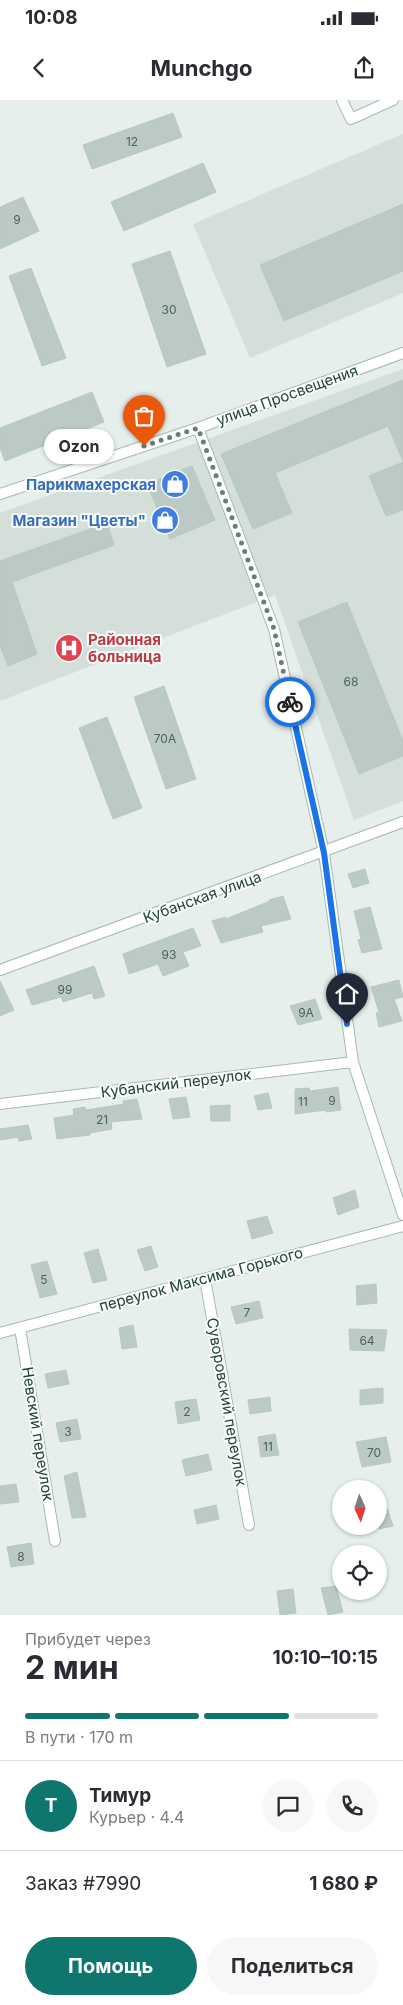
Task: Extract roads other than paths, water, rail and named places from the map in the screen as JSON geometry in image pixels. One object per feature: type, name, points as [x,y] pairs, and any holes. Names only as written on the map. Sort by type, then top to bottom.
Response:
[{"type":"street","points":[[342,100],[351,119],[393,100]]},
{"type":"street","name":"улица Просвещения","points":[[0,494],[198,428],[403,353]]},
{"type":"street","points":[[198,428],[274,629],[324,853],[352,1062],[403,1215]]},
{"type":"street","name":"Кубанская улица","points":[[0,970],[324,853],[403,822]]},
{"type":"street","name":"Кубанский переулок","points":[[0,1104],[352,1062]]},
{"type":"street","name":"переулок Максима Горького","points":[[0,1334],[403,1226]]},
{"type":"street","name":"Суворовский переулок","points":[[205,1279],[249,1524]]},
{"type":"street","name":"Невский переулок","points":[[20,1328],[55,1541]]},
{"type":"place","name":"Ozon","points":[[144,446]]},
{"type":"place","name":"Парикмахерская","points":[[175,484]]},
{"type":"place","name":"Магазин \"Цветы\"","points":[[165,520]]},
{"type":"place","name":"Районная больница","points":[[69,648]]}]
